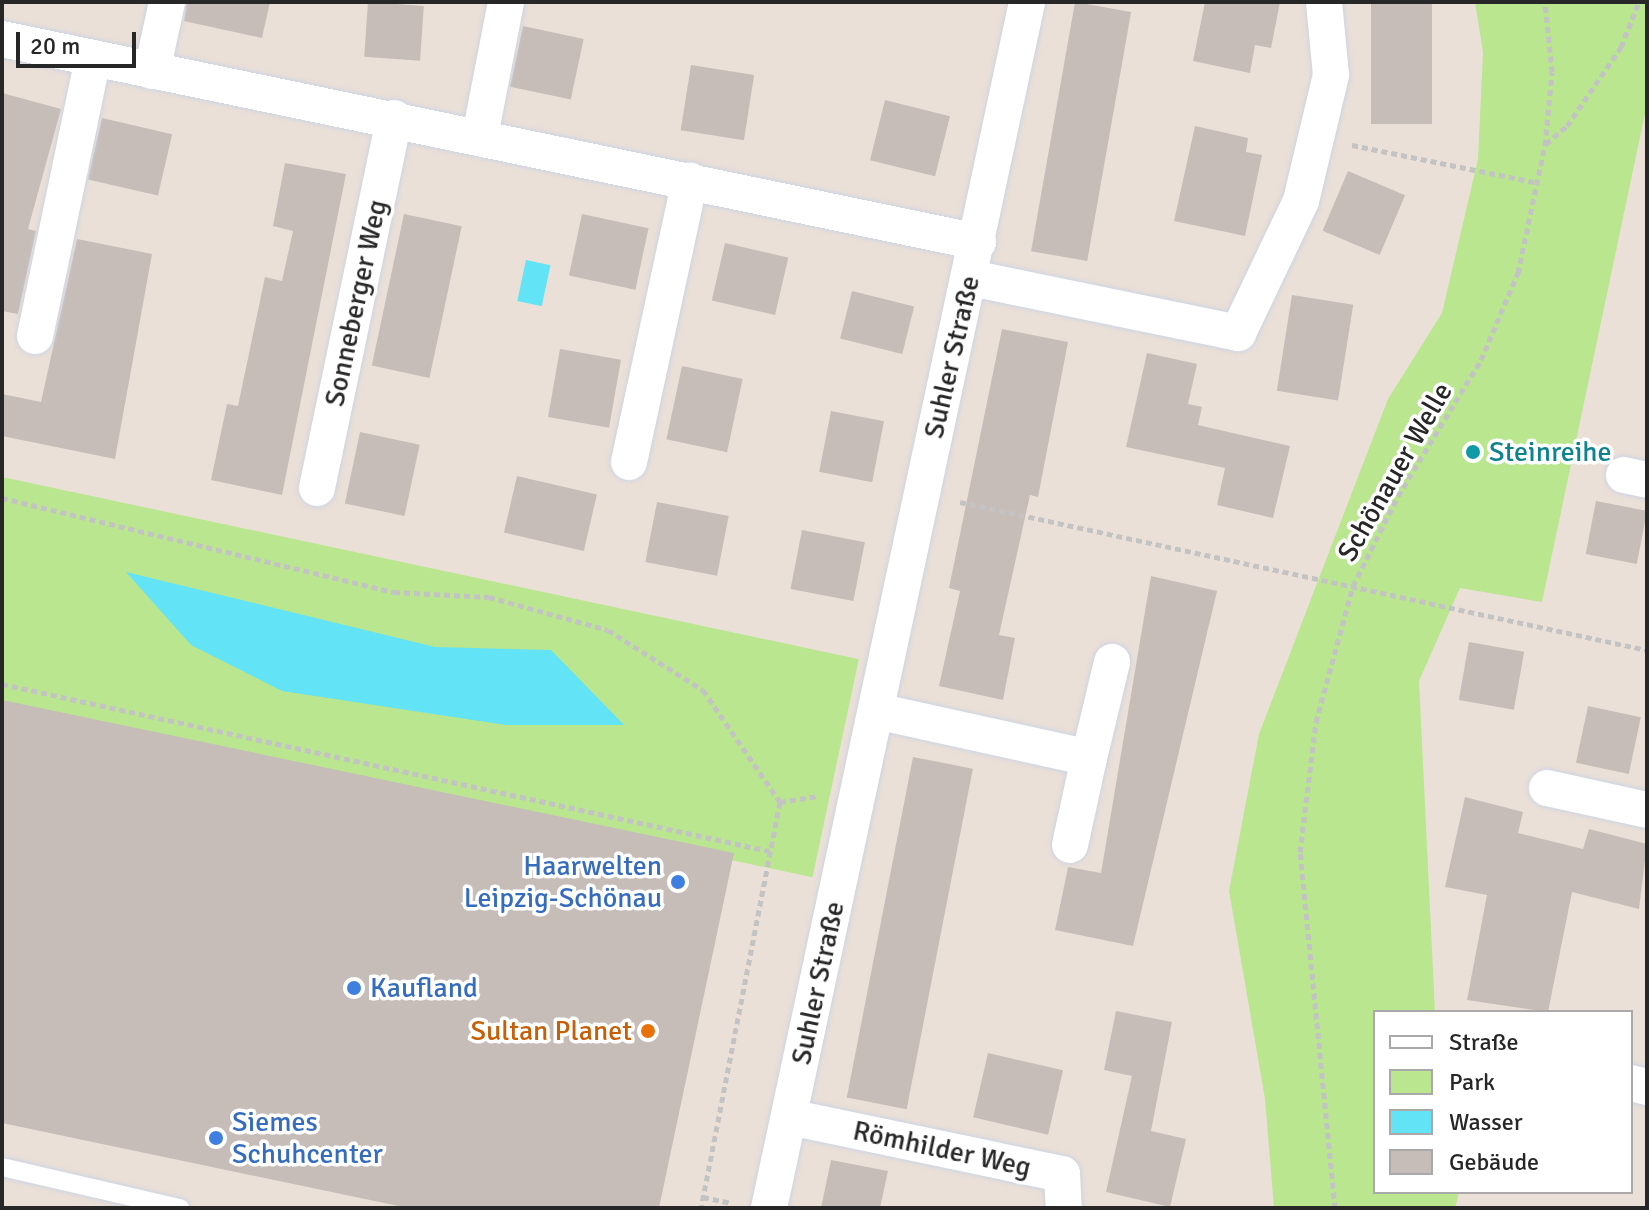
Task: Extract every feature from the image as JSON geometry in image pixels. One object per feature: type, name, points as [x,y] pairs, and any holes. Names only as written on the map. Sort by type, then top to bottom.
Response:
[{"type":"street","points":[[152,71],[167,2]]},
{"type":"street","points":[[480,136],[506,2]]},
{"type":"street","name":"Suhler Straße","points":[[769,1208],[921,493],[971,278],[1027,2]]},
{"type":"street","points":[[971,278],[1238,333],[1301,201],[1331,75],[1324,2]]},
{"type":"street","points":[[2,39],[394,118],[978,242]]},
{"type":"street","points":[[35,336],[93,58]]},
{"type":"street","name":"Sonneberger Weg","points":[[317,488],[394,118]]},
{"type":"street","points":[[629,462],[690,181]]},
{"type":"street","points":[[1070,845],[1112,662]]},
{"type":"street","points":[[876,711],[1089,758]]},
{"type":"street","points":[[1547,788],[1647,810]]},
{"type":"street","name":"Römhilder Weg","points":[[789,1117],[1062,1174],[1064,1208]]},
{"type":"lane","points":[[2,1167],[180,1208]]},
{"type":"path","name":"Schönauer Welle","points":[[1335,1208],[1300,852],[1316,722],[1353,586],[1398,496],[1481,360],[1518,273],[1545,145],[1552,72],[1545,2]]},
{"type":"path","points":[[1545,145],[1567,126],[1621,47],[1639,2]]},
{"type":"path","points":[[1316,138],[1539,183]]},
{"type":"path","points":[[921,493],[1647,650]]},
{"type":"path","points":[[2,498],[394,592],[489,597],[608,630],[703,690],[780,802],[774,852],[701,1208]]},
{"type":"path","points":[[2,684],[774,852]]},
{"type":"path","points":[[703,1197],[731,1200],[730,1208]]},
{"type":"green space","points":[[1475,2],[1647,2],[1647,104],[1542,602],[1460,588],[1419,681],[1435,1010],[1373,1010],[1373,1194],[1458,1194],[1455,1208],[1274,1208],[1265,1099],[1229,891],[1259,734],[1388,399],[1442,313],[1478,159],[1483,52]]},
{"type":"green space","points":[[2,477],[859,659],[812,877],[2,705]]},
{"type":"water","points":[[526,260],[550,265],[542,306],[517,301]]},
{"type":"water","points":[[126,572],[435,647],[551,650],[624,725],[506,725],[282,691],[191,645]]},
{"type":"building","points":[[187,2],[270,2],[262,38],[184,21]]},
{"type":"building","points":[[368,2],[424,6],[420,61],[364,57]]},
{"type":"building","points":[[1075,2],[1131,12],[1087,261],[1031,251]]},
{"type":"building","points":[[1205,2],[1280,2],[1271,48],[1255,45],[1250,73],[1193,61]]},
{"type":"building","points":[[1371,2],[1432,2],[1432,124],[1371,124]]},
{"type":"building","points":[[523,26],[584,39],[571,100],[510,87]]},
{"type":"building","points":[[691,65],[754,75],[744,140],[681,130]]},
{"type":"building","points":[[2,93],[61,109],[28,229],[36,231],[18,314],[2,311]]},
{"type":"building","points":[[885,100],[950,116],[935,176],[870,160]]},
{"type":"building","points":[[102,118],[172,134],[158,196],[88,179]]},
{"type":"building","points":[[1195,126],[1248,138],[1246,152],[1262,155],[1245,236],[1174,221]]},
{"type":"building","points":[[285,163],[346,174],[282,495],[211,480],[227,404],[238,406],[265,277],[282,281],[293,231],[273,226]]},
{"type":"building","points":[[1348,171],[1405,195],[1380,255],[1323,231]]},
{"type":"building","points":[[404,214],[462,226],[429,378],[372,366]]},
{"type":"building","points":[[582,214],[649,228],[635,290],[569,276]]},
{"type":"building","points":[[77,239],[152,254],[115,459],[2,436],[2,394],[41,402]]},
{"type":"building","points":[[725,243],[788,258],[775,315],[712,300]]},
{"type":"building","points":[[852,291],[914,306],[902,354],[840,339]]},
{"type":"building","points":[[1292,295],[1353,305],[1338,401],[1277,391]]},
{"type":"building","points":[[1002,329],[1068,342],[1038,497],[1030,495],[999,635],[1015,638],[1003,700],[939,686],[960,591],[949,588]]},
{"type":"building","points":[[560,349],[621,360],[609,428],[548,417]]},
{"type":"building","points":[[1147,353],[1197,364],[1188,404],[1202,407],[1198,425],[1290,446],[1273,518],[1217,505],[1225,468],[1126,447]]},
{"type":"building","points":[[682,366],[743,379],[727,452],[666,439]]},
{"type":"building","points":[[831,411],[884,421],[872,482],[819,472]]},
{"type":"building","points":[[360,432],[420,445],[404,516],[345,503]]},
{"type":"building","points":[[517,476],[597,494],[584,551],[504,533]]},
{"type":"building","points":[[1596,501],[1647,511],[1637,564],[1586,554]]},
{"type":"building","points":[[657,502],[729,516],[717,576],[645,562]]},
{"type":"building","points":[[802,530],[865,542],[853,601],[791,589]]},
{"type":"building","points":[[1151,576],[1217,591],[1133,946],[1055,930],[1068,867],[1101,873]]},
{"type":"building","points":[[1469,642],[1524,652],[1514,710],[1459,700]]},
{"type":"building","name":"Kaufland","points":[[2,700],[734,853],[659,1208],[408,1208],[2,1123]]},
{"type":"building","points":[[1588,706],[1641,717],[1629,774],[1576,763]]},
{"type":"building","points":[[913,757],[973,769],[907,1109],[847,1098]]},
{"type":"building","points":[[1465,797],[1523,812],[1518,833],[1583,849],[1589,829],[1647,844],[1639,909],[1572,892],[1548,1010],[1467,1000],[1487,895],[1445,887]]},
{"type":"building","points":[[1116,1011],[1172,1022],[1151,1131],[1186,1139],[1170,1207],[1106,1192],[1132,1076],[1104,1070]]},
{"type":"building","points":[[988,1053],[1063,1070],[1048,1135],[973,1117]]},
{"type":"building","points":[[831,1160],[888,1171],[880,1208],[821,1208]]},
{"type":"place","name":"Steinreihe","points":[[1473,452]]},
{"type":"place","name":"Haarwelten Leipzig-Schönau","points":[[678,882]]},
{"type":"place","name":"Kaufland","points":[[354,988]]},
{"type":"place","name":"Sultan Planet","points":[[648,1031]]},
{"type":"place","name":"Siemes Schuhcenter","points":[[216,1138]]}]
